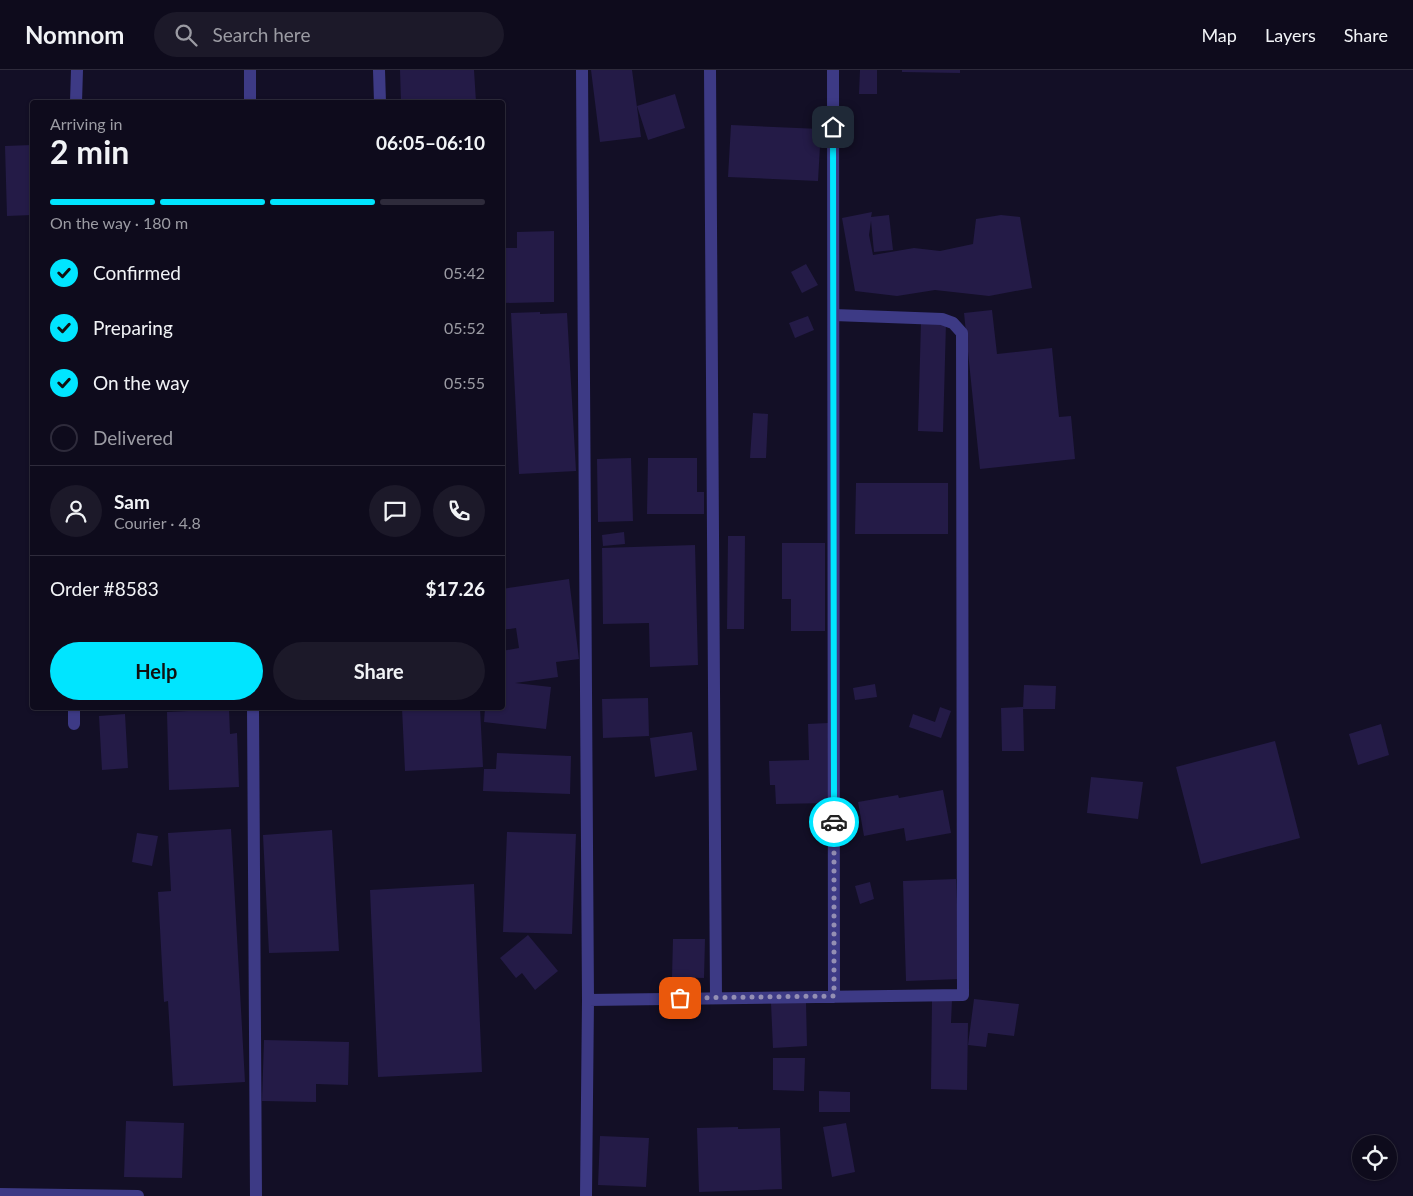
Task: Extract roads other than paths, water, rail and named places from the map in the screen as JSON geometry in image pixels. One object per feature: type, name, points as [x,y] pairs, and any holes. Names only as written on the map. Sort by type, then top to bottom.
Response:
[{"type":"street","points":[[76,70],[76,100]]},
{"type":"street","points":[[250,70],[250,100]]},
{"type":"street","points":[[380,70],[380,100]]},
{"type":"street","points":[[582,70],[588,1000],[586,1196]]},
{"type":"street","points":[[710,70],[716,998]]},
{"type":"street","points":[[833,70],[834,996]]},
{"type":"street","points":[[588,1000],[962,995],[962,333],[953,323],[942,318],[834,315]]},
{"type":"street","points":[[74,710],[74,724]]},
{"type":"street","points":[[253,710],[256,1196]]},
{"type":"street","points":[[0,1194],[138,1196]]}]
